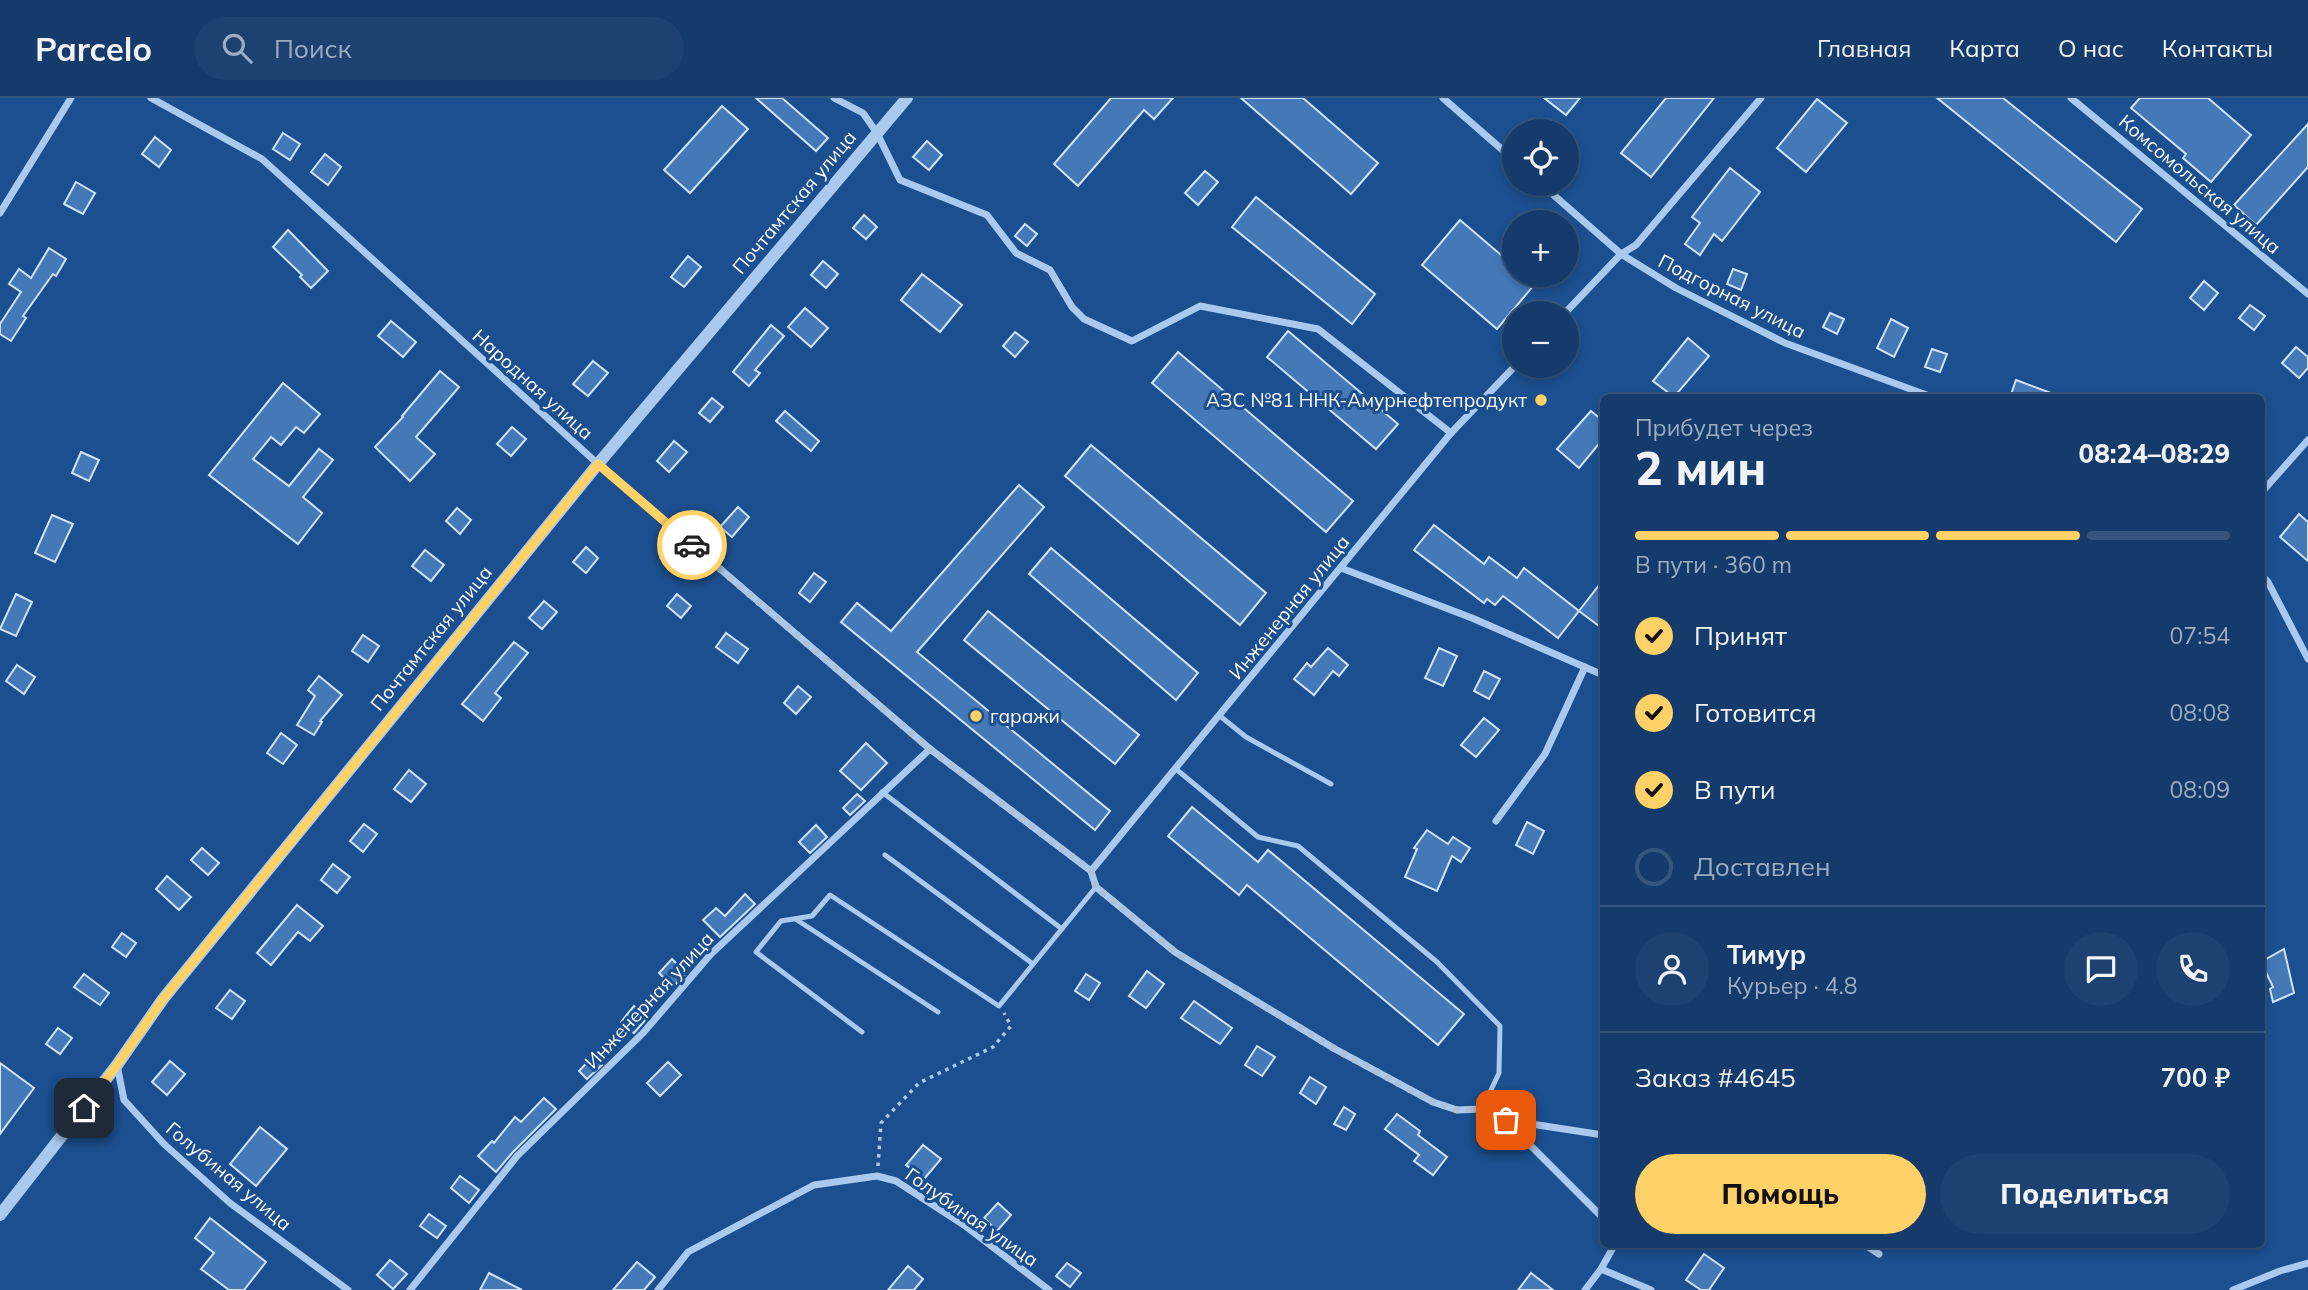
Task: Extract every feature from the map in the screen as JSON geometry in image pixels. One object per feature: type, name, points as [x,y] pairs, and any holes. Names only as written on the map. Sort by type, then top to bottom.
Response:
[{"type":"street","points":[[0,213],[71,98]]},
{"type":"street","name":"Народная улица","points":[[151,98],[262,159],[598,464],[930,749],[1091,871]]},
{"type":"street","points":[[834,98],[863,114],[877,133],[900,180],[987,215],[1016,253],[1050,270],[1072,307],[1084,319],[1132,341],[1200,306],[1318,329],[1451,433]]},
{"type":"street","name":"Почтамтская улица","points":[[0,1214],[117,1065],[163,999],[598,464],[907,98]]},
{"type":"street","points":[[1443,98],[1502,150]]},
{"type":"street","points":[[1576,301],[1621,254],[1636,245],[1761,98]]},
{"type":"street","name":"Комсомольская улица","points":[[2071,98],[2308,295]]},
{"type":"street","name":"Подгорная улица","points":[[1555,196],[1621,254],[1676,288],[1785,343],[1924,394]]},
{"type":"street","name":"Инженерная улица","points":[[1091,871],[1451,433],[1504,378]]},
{"type":"street","points":[[2265,488],[2308,440]]},
{"type":"street","points":[[1341,568],[1472,618],[1600,674]]},
{"type":"street","points":[[2265,579],[2308,659]]},
{"type":"street","points":[[1496,821],[1545,754],[1585,667]]},
{"type":"street","name":"Инженерная улица","points":[[410,1290],[517,1156],[643,1033],[711,954],[930,749]]},
{"type":"street","points":[[1091,871],[1096,887],[1175,952],[1335,1049],[1433,1102],[1457,1110],[1482,1109],[1506,1120],[1600,1135]]},
{"type":"street","name":"Голубиная улица","points":[[117,1065],[124,1100],[164,1144],[230,1203],[348,1290]]},
{"type":"street","points":[[1506,1120],[1600,1215]]},
{"type":"street","name":"Голубиная улица","points":[[658,1290],[688,1252],[814,1185],[877,1176],[896,1181],[964,1225],[1049,1290]]},
{"type":"street","points":[[1585,1290],[1613,1248]]},
{"type":"street","points":[[1870,1248],[1880,1254]]},
{"type":"street","points":[[2233,1290],[2308,1263]]},
{"type":"street","points":[[1601,1269],[1650,1290]]},
{"type":"lane","points":[[1220,716],[1246,737],[1331,784]]},
{"type":"lane","points":[[1176,769],[1258,837],[1298,846],[1437,962],[1500,1026],[1499,1073],[1482,1109]]},
{"type":"lane","points":[[882,792],[1062,929]]},
{"type":"lane","points":[[885,855],[1033,964]]},
{"type":"lane","points":[[862,1032],[756,952],[781,920],[797,920],[811,916],[830,895],[999,1006],[1096,887]]},
{"type":"lane","points":[[797,920],[938,1012]]},
{"type":"path","points":[[877,1176],[881,1123],[919,1083],[993,1046],[1012,1026],[999,1006]]},
{"type":"building","points":[[756,98],[782,98],[828,138],[816,151]]},
{"type":"building","points":[[1111,98],[1173,98],[1154,119],[1144,110],[1078,186],[1054,164]]},
{"type":"building","points":[[1241,98],[1303,98],[1378,163],[1351,194]]},
{"type":"building","points":[[1544,98],[1580,98],[1566,115]]},
{"type":"building","points":[[1666,98],[1714,98],[1651,177],[1621,153]]},
{"type":"building","points":[[1937,98],[2003,98],[2142,209],[2116,242]]},
{"type":"building","points":[[2140,98],[2208,98],[2251,135],[2211,182],[2183,158],[2186,154],[2131,108]]},
{"type":"building","points":[[1817,99],[1847,123],[1806,172],[1777,148]]},
{"type":"building","points":[[722,106],[748,129],[690,193],[664,170]]},
{"type":"building","points":[[2308,124],[2308,167],[2256,225],[2234,205]]},
{"type":"building","points":[[283,133],[300,144],[290,160],[273,149]]},
{"type":"building","points":[[155,137],[171,150],[159,167],[142,154]]},
{"type":"building","points":[[927,141],[942,155],[929,170],[913,157]]},
{"type":"building","points":[[325,154],[341,167],[328,185],[311,172]]},
{"type":"building","points":[[1730,168],[1760,192],[1722,241],[1714,234],[1700,255],[1685,244],[1700,223],[1692,217]]},
{"type":"building","points":[[1205,171],[1218,182],[1198,205],[1185,193]]},
{"type":"building","points":[[76,182],[95,193],[83,214],[64,204]]},
{"type":"building","points":[[1256,197],[1375,294],[1352,324],[1232,227]]},
{"type":"building","points":[[864,215],[877,227],[866,239],[853,228]]},
{"type":"building","points":[[1460,220],[1502,256],[1502,287],[1532,287],[1521,301],[1502,301],[1502,323],[1497,329],[1422,265]]},
{"type":"building","points":[[1025,224],[1037,234],[1027,246],[1015,236]]},
{"type":"building","points":[[288,230],[328,271],[311,288],[300,277],[302,275],[273,247]]},
{"type":"building","points":[[49,248],[66,259],[56,276],[53,274],[23,316],[26,318],[11,341],[0,334],[0,324],[21,292],[9,284],[19,269],[31,278]]},
{"type":"building","points":[[688,256],[701,267],[684,287],[671,277]]},
{"type":"building","points":[[823,261],[838,274],[826,288],[811,275]]},
{"type":"building","points":[[1733,269],[1747,274],[1741,290],[1727,284]]},
{"type":"building","points":[[922,274],[962,305],[940,332],[901,300]]},
{"type":"building","points":[[2204,281],[2218,293],[2204,310],[2190,298]]},
{"type":"building","points":[[2250,305],[2265,316],[2254,330],[2239,318]]},
{"type":"building","points":[[805,308],[828,328],[811,347],[788,327]]},
{"type":"building","points":[[1830,313],[1844,319],[1837,334],[1823,327]]},
{"type":"building","points":[[1891,319],[1908,328],[1894,357],[1877,348]]},
{"type":"building","points":[[391,321],[416,342],[403,357],[378,336]]},
{"type":"building","points":[[771,325],[784,336],[755,370],[760,373],[749,386],[733,372]]},
{"type":"building","points":[[1288,331],[1398,424],[1376,449],[1267,357]]},
{"type":"building","points":[[1015,332],[1028,342],[1015,357],[1003,346]]},
{"type":"building","points":[[1688,338],[1709,356],[1677,394],[1670,394],[1653,381]]},
{"type":"building","points":[[2296,347],[2308,357],[2308,368],[2299,378],[2282,363]]},
{"type":"building","points":[[1932,349],[1947,354],[1940,372],[1925,367]]},
{"type":"building","points":[[1178,352],[1353,501],[1326,532],[1152,383]]},
{"type":"building","points":[[593,361],[608,373],[588,396],[573,384]]},
{"type":"building","points":[[440,371],[459,387],[416,437],[435,454],[410,481],[375,447]]},
{"type":"building","points":[[2016,380],[2054,394],[2011,394]]},
{"type":"building","points":[[283,383],[320,414],[304,433],[296,427],[281,445],[271,437],[253,459],[289,486],[319,449],[333,460],[303,497],[322,513],[298,544],[209,475]]},
{"type":"building","points":[[712,398],[723,407],[710,422],[699,413]]},
{"type":"building","points":[[785,411],[819,441],[811,451],[776,421]]},
{"type":"building","points":[[1591,411],[1600,418],[1600,443],[1579,468],[1557,449]]},
{"type":"building","points":[[512,427],[526,439],[511,456],[497,444]]},
{"type":"building","points":[[674,441],[687,452],[669,472],[657,461]]},
{"type":"building","points":[[1091,445],[1266,593],[1240,625],[1065,476]]},
{"type":"building","points":[[81,452],[99,460],[89,481],[72,473]]},
{"type":"building","points":[[1019,485],[1044,507],[917,652],[1110,811],[1095,830],[841,622],[857,603],[891,631]]},
{"type":"building","points":[[738,507],[749,517],[732,537],[720,527]]},
{"type":"building","points":[[457,508],[471,520],[460,534],[446,521]]},
{"type":"building","points":[[2299,514],[2308,522],[2308,561],[2280,537]]},
{"type":"building","points":[[52,515],[73,524],[55,562],[35,553]]},
{"type":"building","points":[[1434,525],[1484,564],[1489,557],[1517,578],[1524,568],[1579,611],[1558,638],[1503,596],[1495,605],[1487,599],[1484,603],[1414,550]]},
{"type":"building","points":[[586,547],[598,558],[586,573],[573,562]]},
{"type":"building","points":[[1051,548],[1198,673],[1176,700],[1029,574]]},
{"type":"building","points":[[425,550],[444,565],[431,581],[412,566]]},
{"type":"building","points":[[814,573],[826,582],[810,602],[799,593]]},
{"type":"building","points":[[1600,584],[1600,627],[1579,611]]},
{"type":"building","points":[[16,594],[32,602],[16,636],[0,629]]},
{"type":"building","points":[[677,594],[691,606],[681,618],[667,606]]},
{"type":"building","points":[[544,601],[557,612],[542,629],[529,618]]},
{"type":"building","points":[[988,611],[1139,735],[1115,764],[964,640]]},
{"type":"building","points":[[726,633],[748,649],[738,663],[716,647]]},
{"type":"building","points":[[363,635],[379,646],[368,662],[352,651]]},
{"type":"building","points":[[514,642],[528,653],[495,693],[501,698],[483,721],[462,704]]},
{"type":"building","points":[[1328,648],[1348,665],[1339,676],[1333,671],[1314,695],[1294,679],[1307,663],[1311,667]]},
{"type":"building","points":[[1439,648],[1457,656],[1443,686],[1425,678]]},
{"type":"building","points":[[17,665],[35,677],[24,694],[6,681]]},
{"type":"building","points":[[1484,671],[1500,679],[1489,699],[1474,691]]},
{"type":"building","points":[[319,676],[342,695],[320,721],[322,722],[314,735],[297,725],[315,696],[308,690]]},
{"type":"building","points":[[798,686],[811,697],[796,714],[784,703]]},
{"type":"building","points":[[1484,718],[1499,730],[1476,757],[1461,745]]},
{"type":"building","points":[[281,733],[297,745],[283,764],[267,753]]},
{"type":"building","points":[[866,743],[887,763],[861,790],[840,771]]},
{"type":"building","points":[[409,770],[426,784],[411,802],[394,789]]},
{"type":"building","points":[[857,794],[865,801],[850,815],[843,808]]},
{"type":"building","points":[[1192,807],[1258,862],[1268,850],[1464,1014],[1438,1045],[1247,885],[1239,895],[1168,836]]},
{"type":"building","points":[[1527,822],[1544,831],[1533,854],[1516,845]]},
{"type":"building","points":[[364,824],[377,834],[363,852],[350,841]]},
{"type":"building","points":[[816,825],[827,837],[810,853],[799,842]]},
{"type":"building","points":[[1427,830],[1448,844],[1453,837],[1470,848],[1461,862],[1452,856],[1437,891],[1405,877],[1417,849],[1414,848]]},
{"type":"building","points":[[202,848],[219,863],[208,875],[191,860]]},
{"type":"building","points":[[333,864],[350,877],[337,893],[321,880]]},
{"type":"building","points":[[167,876],[191,897],[179,910],[156,889]]},
{"type":"building","points":[[745,894],[755,904],[720,937],[703,920],[716,908],[725,916]]},
{"type":"building","points":[[297,905],[323,926],[310,941],[298,932],[271,965],[257,953]]},
{"type":"building","points":[[122,933],[136,943],[126,957],[112,947]]},
{"type":"building","points":[[2284,949],[2294,993],[2273,1002],[2270,989],[2273,987],[2265,970],[2265,960]]},
{"type":"building","points":[[672,959],[686,973],[673,987],[659,973]]},
{"type":"building","points":[[1147,971],[1164,984],[1146,1008],[1129,996]]},
{"type":"building","points":[[84,974],[109,993],[100,1005],[74,987]]},
{"type":"building","points":[[1086,974],[1100,983],[1089,1000],[1075,991]]},
{"type":"building","points":[[230,990],[245,1001],[232,1019],[216,1008]]},
{"type":"building","points":[[1194,1001],[1232,1028],[1220,1044],[1181,1018]]},
{"type":"building","points":[[634,1006],[648,1017],[634,1033],[621,1022]]},
{"type":"building","points":[[58,1028],[72,1038],[60,1054],[46,1044]]},
{"type":"building","points":[[1257,1046],[1275,1057],[1262,1076],[1245,1065]]},
{"type":"building","points":[[593,1056],[602,1065],[587,1079],[579,1071]]},
{"type":"building","points":[[170,1061],[185,1074],[167,1095],[152,1082]]},
{"type":"building","points":[[668,1062],[681,1075],[660,1096],[647,1083]]},
{"type":"building","points":[[0,1063],[34,1088],[0,1134]]},
{"type":"building","points":[[1310,1077],[1326,1087],[1316,1104],[1300,1093]]},
{"type":"building","points":[[544,1098],[556,1109],[496,1172],[478,1156],[492,1141],[494,1143],[515,1117],[521,1122]]},
{"type":"building","points":[[1344,1107],[1355,1114],[1346,1130],[1334,1124]]},
{"type":"building","points":[[1397,1114],[1420,1131],[1418,1135],[1447,1157],[1433,1175],[1414,1161],[1419,1155],[1385,1129]]},
{"type":"building","points":[[260,1127],[287,1149],[256,1186],[230,1164]]},
{"type":"building","points":[[923,1145],[941,1159],[924,1179],[906,1165]]},
{"type":"building","points":[[460,1176],[479,1190],[469,1203],[451,1188]]},
{"type":"building","points":[[998,1203],[1011,1215],[997,1231],[984,1218]]},
{"type":"building","points":[[429,1214],[446,1226],[437,1238],[420,1226]]},
{"type":"building","points":[[210,1218],[266,1262],[244,1290],[229,1290],[201,1269],[214,1253],[195,1238]]},
{"type":"building","points":[[1704,1254],[1724,1268],[1709,1290],[1701,1290],[1686,1280]]},
{"type":"building","points":[[390,1260],[407,1274],[393,1289],[377,1275]]},
{"type":"building","points":[[637,1262],[655,1277],[644,1290],[613,1290]]},
{"type":"building","points":[[1067,1263],[1081,1273],[1070,1287],[1056,1276]]},
{"type":"building","points":[[908,1266],[923,1279],[914,1290],[888,1290]]},
{"type":"building","points":[[489,1273],[522,1290],[480,1290]]},
{"type":"building","points":[[1531,1273],[1553,1290],[1518,1290]]},
{"type":"way so far","points":[[692,545],[930,749],[1091,871],[1096,887],[1175,952],[1335,1049],[1433,1102],[1457,1110],[1482,1109],[1506,1120]]},
{"type":"place","name":"АЗС №81 ННК-Амурнефтепродукт","points":[[1541,400]]},
{"type":"place","name":"гаражи","points":[[976,716]]},
{"type":"route","points":[[84,1108],[163,999],[598,464],[692,545]]}]
